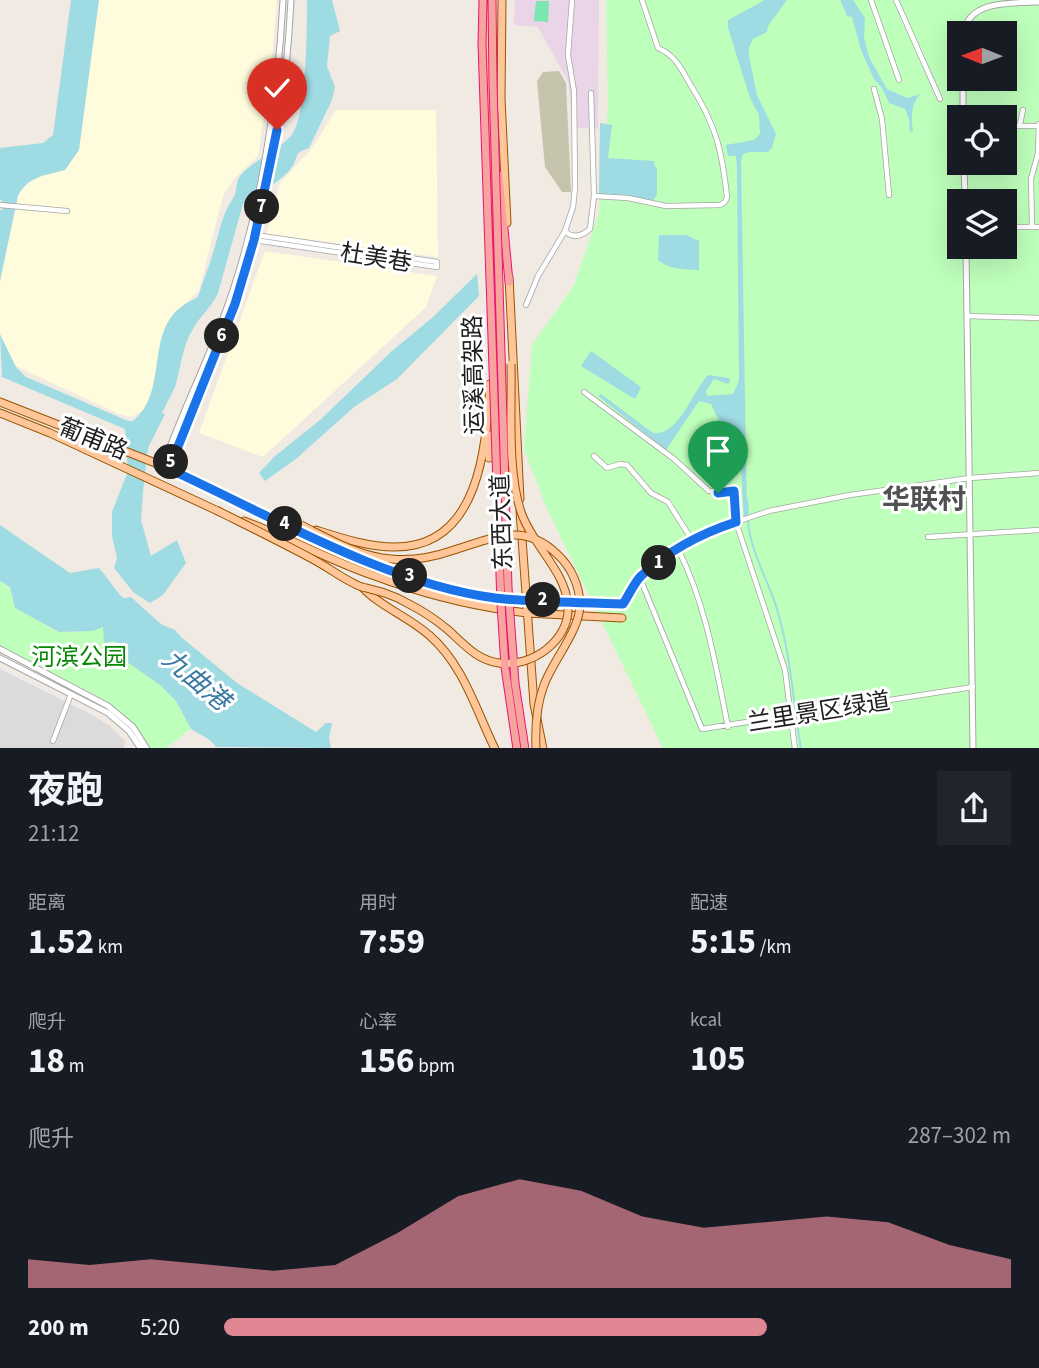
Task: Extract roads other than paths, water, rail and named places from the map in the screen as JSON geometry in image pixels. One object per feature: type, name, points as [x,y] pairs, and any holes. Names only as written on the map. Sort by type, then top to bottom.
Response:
[{"type":"highway","name":"运溪高架路","points":[[488,0],[496,142],[508,587],[521,748]]},
{"type":"highway","name":"运溪高架路","points":[[488,0],[482,44],[502,625],[505,667],[521,748]]},
{"type":"highway","points":[[496,142],[509,282]]},
{"type":"highway","points":[[486,143],[489,284]]},
{"type":"main road","name":"东西大道","points":[[488,0],[488,101],[505,609],[510,680],[521,748]]},
{"type":"main road","points":[[502,0],[501,98],[527,613],[534,705],[543,748]]},
{"type":"main road","points":[[362,587],[380,590],[406,602],[437,622],[473,653],[496,663],[523,662],[543,653],[556,640],[565,624],[568,605],[564,588],[526,524],[516,492],[509,282]]},
{"type":"main road","points":[[489,284],[489,458]]},
{"type":"main road","points":[[301,526],[351,541],[393,547],[420,544],[445,530],[462,512],[475,483],[485,442],[490,384]]},
{"type":"main road","name":"葡甫路","points":[[0,402],[166,468],[363,560],[465,592],[505,598],[623,604]]},
{"type":"main road","name":"葡甫路","points":[[0,413],[369,575],[481,608],[622,618]]},
{"type":"main road","points":[[193,480],[369,555],[390,559],[429,557],[501,535],[537,539],[556,552],[571,571],[580,608],[540,698],[536,748]]},
{"type":"main road","points":[[216,510],[362,587],[438,643],[467,686],[495,748]]},
{"type":"street","points":[[251,237],[279,71],[283,0]]},
{"type":"street","points":[[166,468],[235,304],[267,185],[284,84],[291,0]]},
{"type":"street","points":[[526,305],[538,276],[565,231],[573,207],[574,91],[568,55],[572,0]]},
{"type":"street","points":[[594,196],[628,198],[666,206],[720,205],[727,197],[723,159],[710,118],[673,55],[658,48],[642,0]]},
{"type":"street","points":[[871,0],[899,80]]},
{"type":"street","points":[[896,0],[940,99]]},
{"type":"street","points":[[968,21],[970,15],[989,5],[1039,2]]},
{"type":"street","points":[[874,89],[882,119],[889,195]]},
{"type":"street","points":[[565,231],[583,236],[590,229],[594,196],[591,93]]},
{"type":"street","points":[[1020,124],[1023,110]]},
{"type":"street","points":[[1017,126],[1039,125],[1038,153],[1031,179],[1032,227]]},
{"type":"street","points":[[0,205],[67,211]]},
{"type":"street","points":[[1017,227],[1039,227]]},
{"type":"street","name":"杜美巷","points":[[251,237],[437,262],[437,267],[251,237]]},
{"type":"street","points":[[966,259],[973,748]]},
{"type":"street","points":[[967,316],[1039,318]]},
{"type":"street","points":[[584,392],[674,459],[709,491],[734,491],[736,522],[785,670],[794,716],[795,748]]},
{"type":"street","points":[[594,456],[607,468],[626,465],[652,493],[668,502],[692,540]]},
{"type":"street","points":[[623,604],[640,577],[692,540],[709,531],[769,511],[829,499],[970,478],[1039,473]]},
{"type":"street","points":[[928,537],[1039,530]]},
{"type":"street","points":[[678,549],[693,582],[704,620],[728,727]]},
{"type":"street","name":"兰里景区绿道","points":[[640,577],[702,729],[973,687]]},
{"type":"street","points":[[0,649],[108,706],[125,719],[138,745]]},
{"type":"street","points":[[0,659],[115,718],[138,745],[147,748]]},
{"type":"street","points":[[53,741],[71,694]]},
{"type":"water","points":[[71,0],[99,0],[79,150],[65,170],[32,180],[22,189],[18,196],[0,281],[0,210],[3,202],[0,199],[0,148],[43,143],[53,135]]},
{"type":"water","points":[[307,0],[332,0],[340,31],[330,36],[327,66],[335,87],[332,100],[309,148],[298,153],[292,167],[282,178],[251,196],[243,204],[218,293],[189,336],[175,387],[148,448],[141,520],[151,556],[177,540],[186,563],[163,595],[150,603],[134,593],[114,568],[117,558],[112,536],[112,512],[128,471],[125,429],[2,377],[0,334],[16,367],[26,377],[128,421],[133,421],[143,411],[153,385],[165,328],[178,310],[198,297],[223,218],[235,195],[240,176],[291,136],[296,126],[305,72]]},
{"type":"water","points":[[765,0],[787,0],[768,26],[767,32],[753,39],[749,47],[757,95],[776,134],[768,152],[743,154],[741,161],[747,516],[744,518],[739,434],[719,421],[711,404],[699,401],[666,450],[598,396],[601,394],[653,433],[670,428],[678,420],[708,375],[729,378],[730,381],[728,384],[714,379],[706,391],[707,396],[733,394],[739,381],[737,169],[736,156],[728,156],[726,145],[754,140],[760,134],[759,115],[750,98],[728,28],[728,20]]},
{"type":"water","points":[[840,0],[853,0],[865,18],[864,38],[869,57],[887,89],[907,98],[920,94],[912,111],[913,131],[910,132],[905,109],[889,103],[874,79],[861,50],[852,17],[847,16]]},
{"type":"water","points":[[600,123],[612,125],[608,158],[654,161],[657,168],[657,194],[653,201],[628,195],[599,194]]},
{"type":"water","points":[[659,235],[686,235],[699,241],[699,270],[672,267],[658,260]]},
{"type":"water","points":[[477,274],[479,296],[397,379],[354,407],[296,459],[265,481],[259,473],[274,457],[320,420]]},
{"type":"water","points":[[591,351],[641,387],[636,398],[581,366]]},
{"type":"water","name":"九曲港","points":[[0,525],[70,573],[99,568],[121,596],[131,597],[161,624],[175,630],[237,683],[316,732],[326,723],[332,723],[329,738],[331,748],[216,747],[210,740],[191,729],[176,701],[160,685],[127,662],[119,644],[113,641],[104,643],[103,627],[93,631],[59,632],[15,608],[10,587],[0,581]]},
{"type":"waterway","points":[[747,500],[748,514]]},
{"type":"waterway","points":[[748,522],[753,545],[782,626],[801,748]]},
{"type":"district","name":"华联村","points":[[924,500]]},
{"type":"park label","name":"河滨公园","points":[[79,657]]}]
